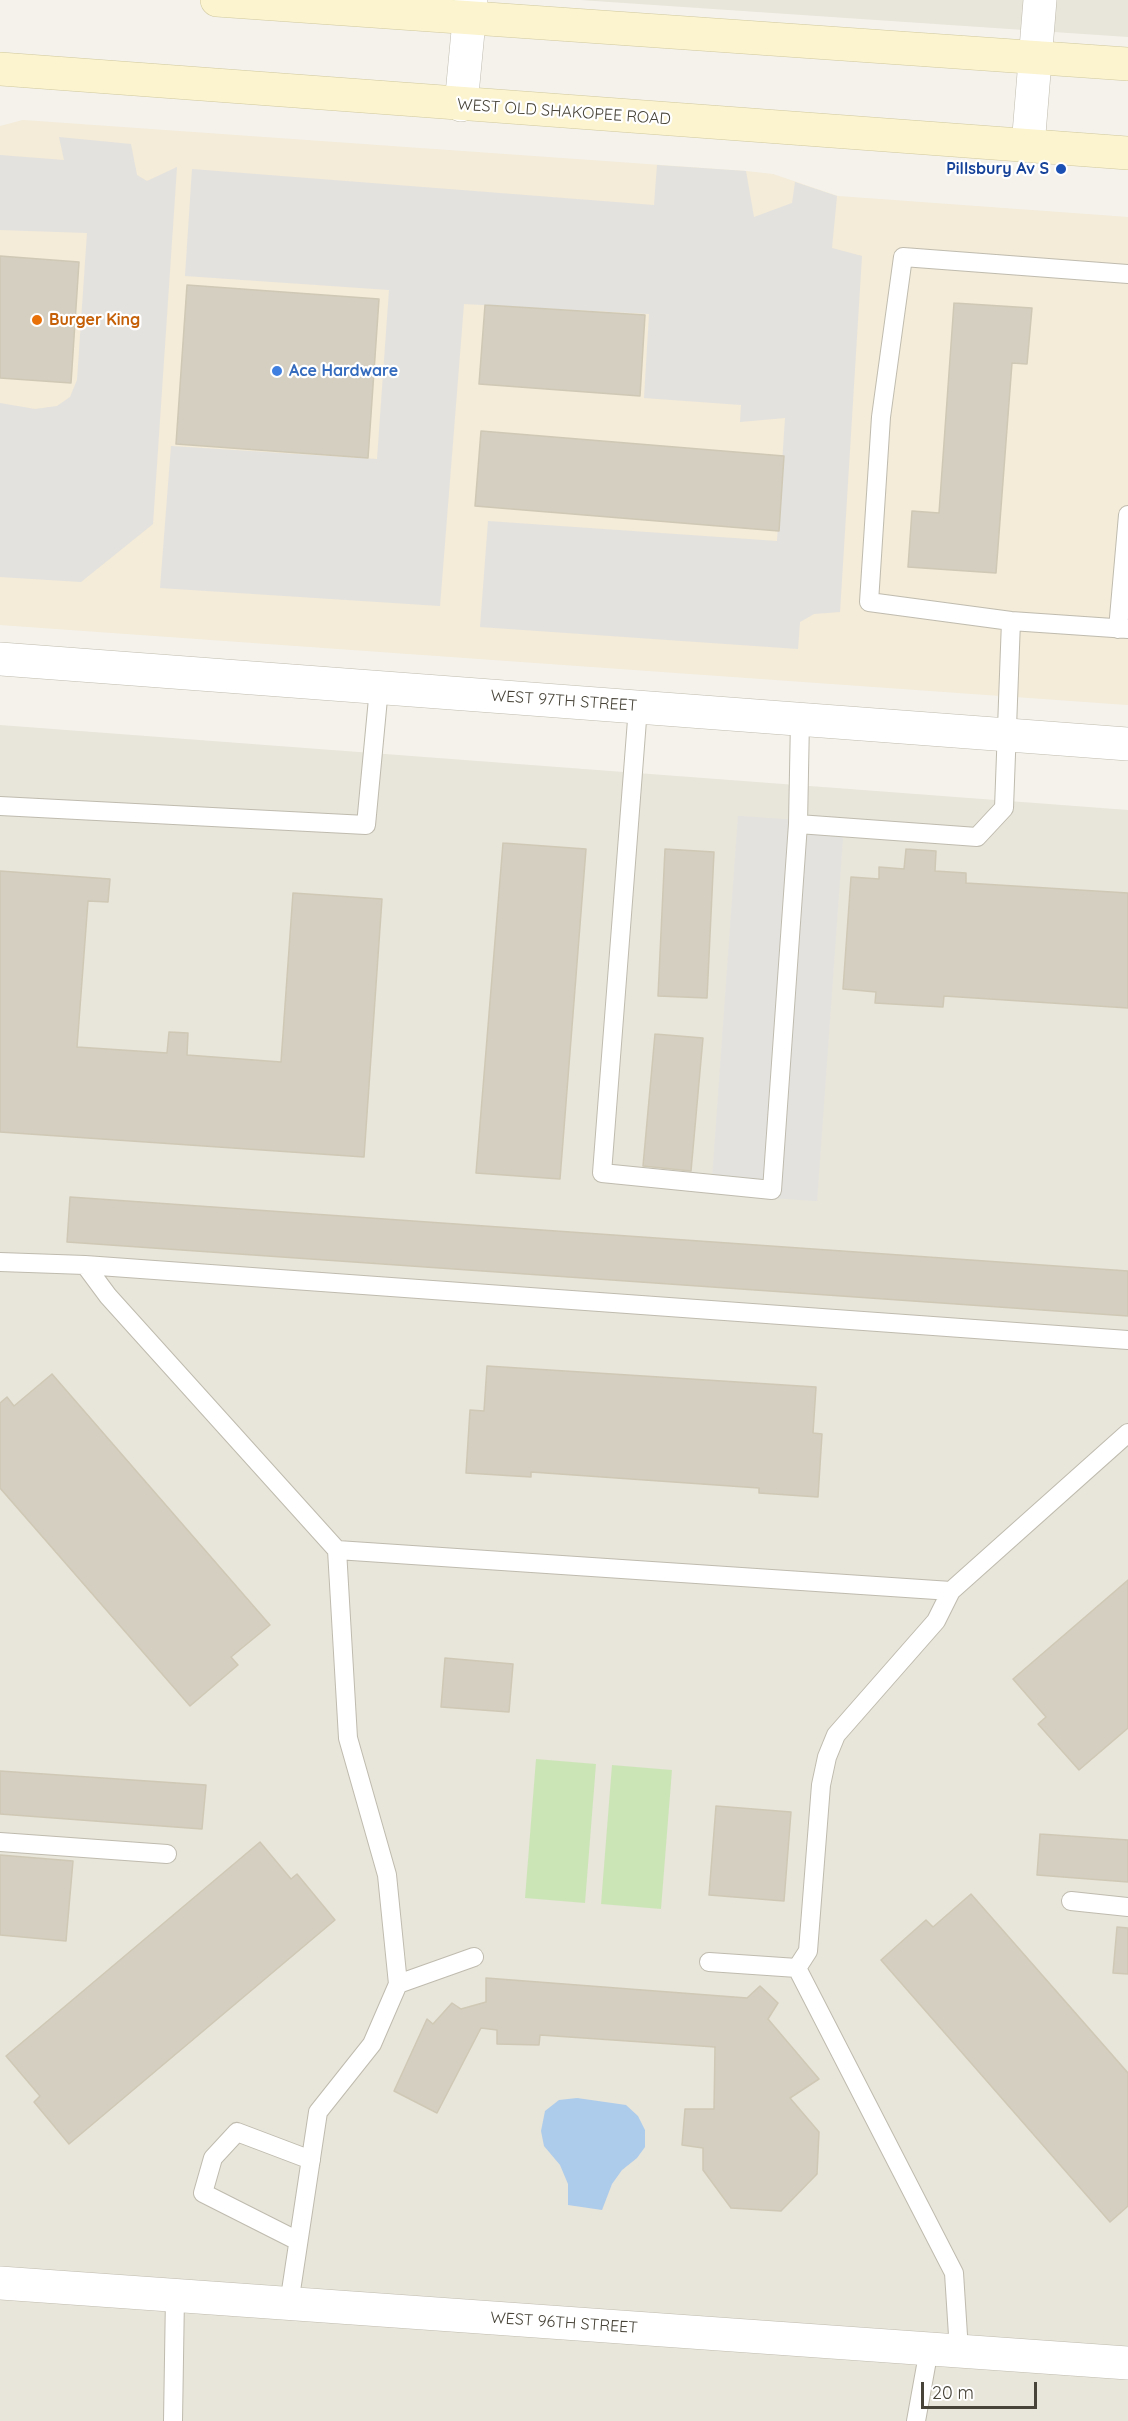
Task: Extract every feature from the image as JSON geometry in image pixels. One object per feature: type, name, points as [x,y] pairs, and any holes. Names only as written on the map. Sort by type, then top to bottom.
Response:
[{"type":"main road","points":[[217,0],[470,8],[1036,58],[1128,64]]},
{"type":"main road","name":"WEST OLD SHAKOPEE ROAD","points":[[0,69],[1128,153]]},
{"type":"street","points":[[1029,146],[1040,0]]},
{"type":"street","points":[[461,105],[470,8]]},
{"type":"street","name":"WEST 97TH STREET","points":[[0,659],[1128,744]]},
{"type":"street","name":"WEST 96TH STREET","points":[[0,2283],[1128,2363]]},
{"type":"lane","points":[[1128,274],[903,257],[881,417],[869,602],[1011,621],[1123,629],[1128,515]]},
{"type":"lane","points":[[798,824],[977,837],[1004,808],[1011,621]]},
{"type":"lane","points":[[0,807],[366,825],[379,688]]},
{"type":"lane","points":[[638,707],[602,1173],[772,1190],[798,824],[800,720]]},
{"type":"lane","points":[[0,1262],[85,1265],[1128,1340]]},
{"type":"lane","points":[[85,1265],[108,1296],[337,1550],[348,1738],[387,1875],[398,1984],[372,2044],[318,2112],[289,2304]]},
{"type":"lane","points":[[797,1968],[808,1951],[820,1785],[827,1757],[836,1735],[936,1621],[951,1591],[1128,1433]]},
{"type":"lane","points":[[337,1550],[951,1591]]},
{"type":"lane","points":[[0,1842],[167,1854]]},
{"type":"lane","points":[[1071,1901],[1128,1907]]},
{"type":"lane","points":[[398,1984],[474,1957]]},
{"type":"lane","points":[[709,1962],[797,1968]]},
{"type":"lane","points":[[797,1968],[954,2273],[944,2350],[916,2421]]},
{"type":"lane","points":[[298,2241],[203,2193],[213,2158],[237,2132],[311,2160]]},
{"type":"lane","points":[[172,2421],[175,2296]]},
{"type":"shaded area","points":[[580,0],[1128,0],[1128,37]]},
{"type":"shaded area","points":[[23,120],[746,171],[773,174],[838,196],[1128,217],[1128,705],[0,625],[0,126]]},
{"type":"shaded area","points":[[59,137],[131,144],[137,175],[147,181],[177,167],[153,524],[81,582],[0,577],[0,403],[35,409],[57,406],[70,397],[77,380],[87,233],[0,230],[0,155],[64,160]]},
{"type":"shaded area","points":[[657,165],[746,171],[754,217],[792,203],[795,182],[837,196],[832,248],[862,256],[840,612],[814,614],[800,622],[798,649],[480,627],[488,521],[777,541],[785,418],[740,422],[741,405],[644,398],[649,314],[464,304],[440,606],[160,588],[171,446],[377,459],[389,290],[185,276],[192,169],[654,205]]},
{"type":"shaded area","points":[[0,725],[1128,810],[1128,2421],[0,2421]]},
{"type":"shaded area","points":[[738,816],[844,823],[817,1201],[711,1194]]},
{"type":"green space","points":[[536,1759],[596,1764],[585,1903],[525,1898]]},
{"type":"green space","points":[[612,1765],[672,1770],[661,1909],[601,1904]]},
{"type":"water","points":[[577,2098],[626,2105],[638,2116],[645,2130],[645,2147],[637,2158],[622,2170],[612,2184],[602,2210],[568,2205],[568,2184],[560,2165],[544,2146],[541,2131],[545,2111],[559,2100]]},
{"type":"building","name":"Burger King","points":[[0,256],[79,262],[71,383],[0,378]]},
{"type":"building","name":"Ace Hardware","points":[[187,285],[379,299],[368,458],[176,444]]},
{"type":"building","points":[[954,303],[1032,308],[1027,364],[1012,363],[996,573],[908,567],[912,511],[939,513]]},
{"type":"building","points":[[485,305],[645,315],[640,396],[479,384]]},
{"type":"building","points":[[481,431],[784,456],[779,531],[475,506]]},
{"type":"building","points":[[503,843],[586,849],[560,1179],[476,1173]]},
{"type":"building","points":[[665,849],[714,852],[707,998],[658,996]]},
{"type":"building","points":[[906,849],[936,851],[935,871],[966,873],[966,883],[1128,893],[1128,1008],[944,996],[943,1007],[875,1003],[876,992],[843,989],[851,877],[879,879],[879,867],[904,869]]},
{"type":"building","points":[[0,871],[110,879],[108,902],[88,901],[77,1047],[167,1053],[169,1032],[188,1033],[187,1055],[281,1062],[293,893],[382,899],[364,1157],[0,1132]]},
{"type":"building","points":[[655,1034],[703,1038],[691,1171],[643,1166]]},
{"type":"building","points":[[70,1197],[1128,1271],[1128,1316],[67,1242]]},
{"type":"building","points":[[487,1366],[816,1387],[813,1433],[822,1434],[818,1497],[759,1493],[759,1488],[531,1472],[531,1477],[466,1473],[470,1410],[484,1411]]},
{"type":"building","points":[[52,1374],[270,1625],[231,1657],[238,1665],[190,1706],[0,1488],[0,1403],[7,1397],[14,1406]]},
{"type":"building","points":[[1128,1580],[1128,1728],[1079,1770],[1038,1724],[1046,1717],[1013,1679]]},
{"type":"building","points":[[445,1658],[513,1664],[509,1712],[441,1707]]},
{"type":"building","points":[[0,1771],[206,1785],[202,1829],[0,1814]]},
{"type":"building","points":[[716,1806],[791,1812],[784,1901],[709,1895]]},
{"type":"building","points":[[1040,1834],[1128,1840],[1128,1882],[1037,1875]]},
{"type":"building","points":[[260,1842],[291,1879],[297,1874],[335,1920],[69,2144],[34,2102],[40,2096],[6,2056]]},
{"type":"building","points":[[0,1855],[73,1861],[66,1941],[0,1935]]},
{"type":"building","points":[[971,1894],[1128,2073],[1128,2206],[1110,2222],[881,1960],[926,1920],[933,1927]]},
{"type":"building","points":[[1117,1927],[1128,1928],[1128,1974],[1113,1973]]},
{"type":"building","points":[[486,1978],[747,1998],[760,1986],[778,2003],[768,2019],[819,2079],[790,2098],[819,2132],[817,2174],[781,2211],[731,2208],[703,2170],[703,2148],[682,2145],[685,2109],[714,2109],[715,2047],[540,2035],[539,2045],[497,2044],[497,2030],[481,2028],[437,2113],[394,2091],[427,2019],[433,2024],[452,2003],[461,2009],[486,2002]]},
{"type":"place","name":"Pillsbury Av S","points":[[1061,169]]},
{"type":"place","name":"Burger King","points":[[37,320]]},
{"type":"place","name":"Ace Hardware","points":[[277,371]]}]
